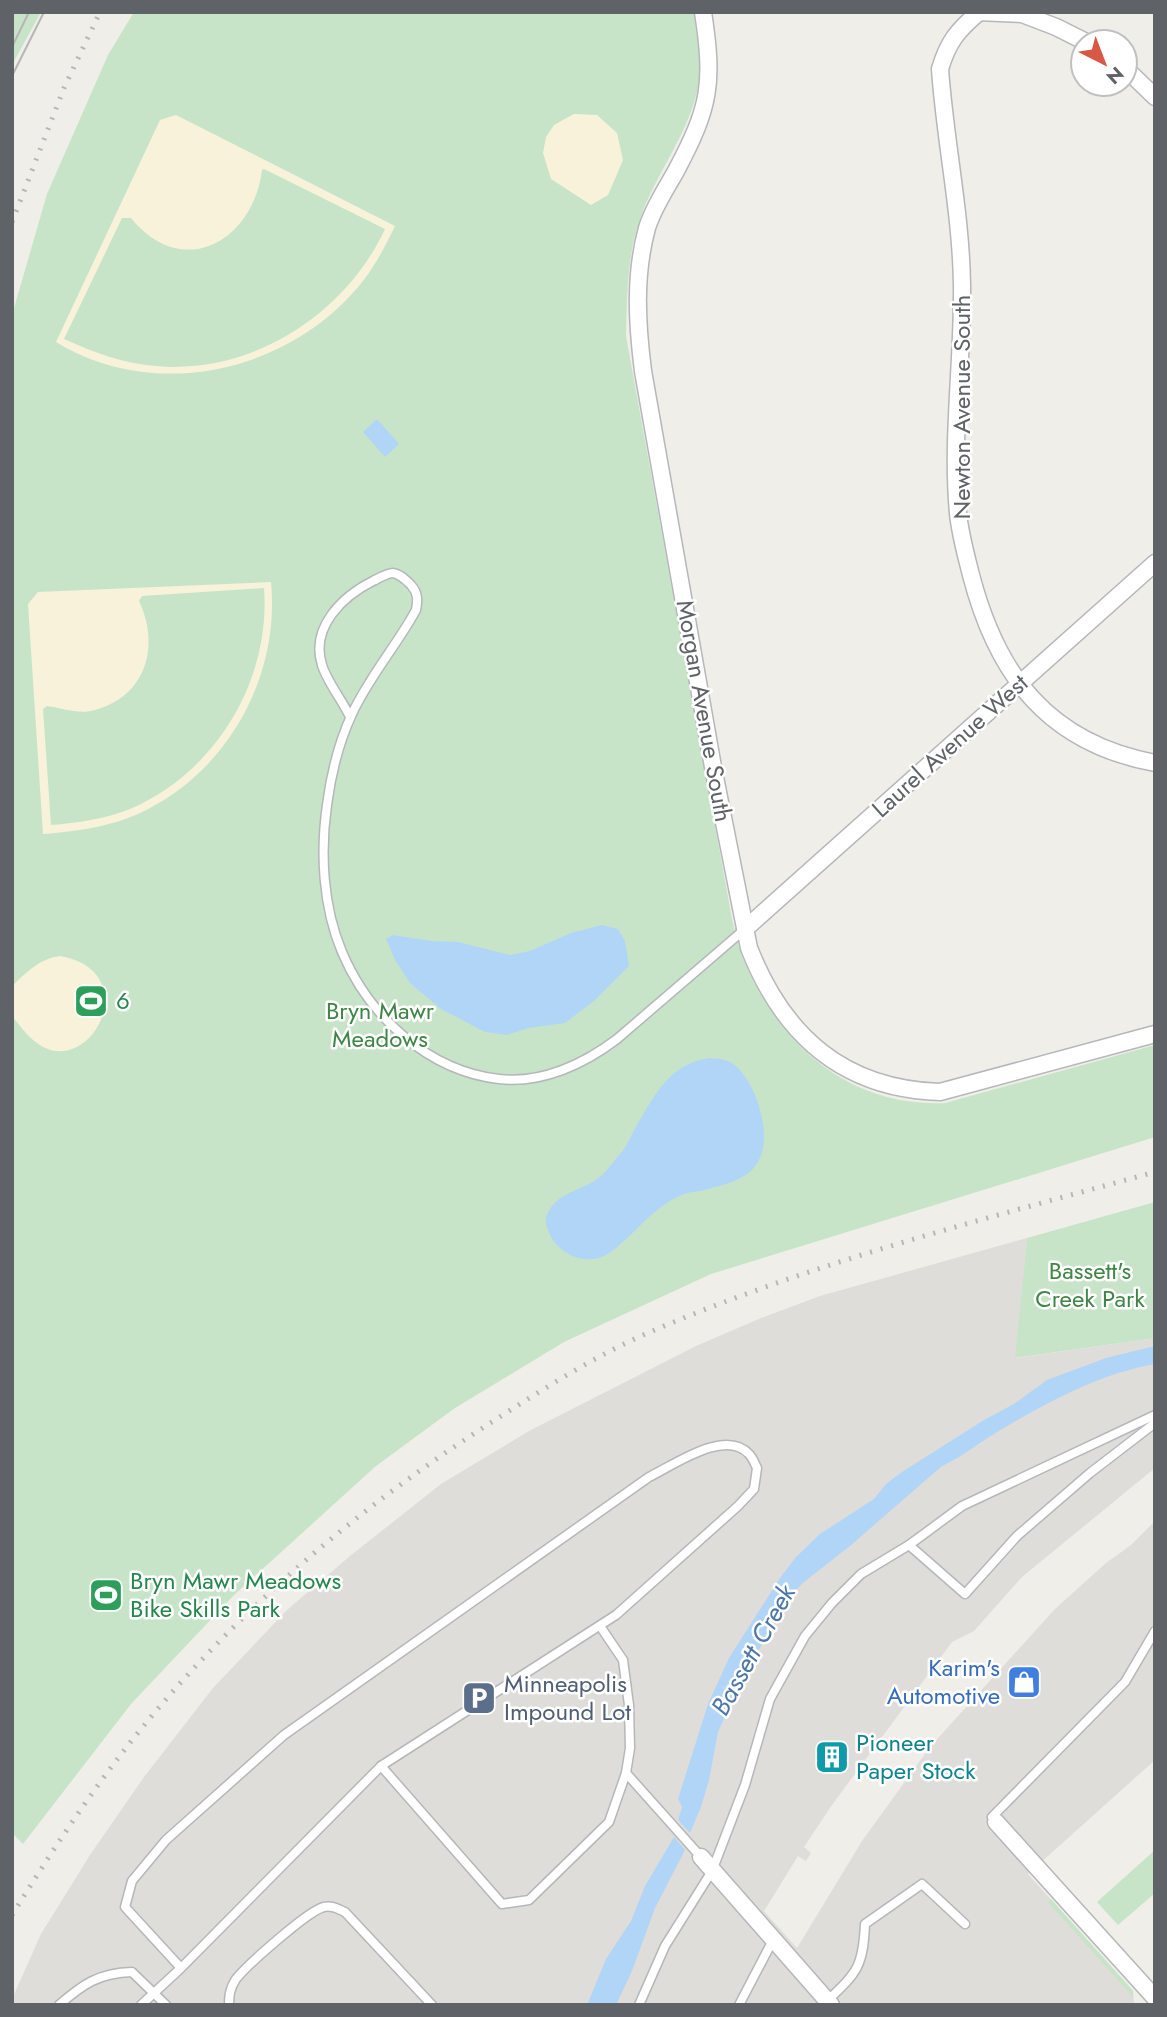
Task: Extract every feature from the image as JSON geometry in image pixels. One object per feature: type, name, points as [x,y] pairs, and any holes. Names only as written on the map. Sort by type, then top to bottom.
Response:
[{"type":"street","name":"Morgan Avenue South","points":[[703,12],[710,57],[706,99],[691,142],[648,225],[637,286],[638,321],[643,372],[713,766],[749,948],[757,970],[799,1031],[834,1063],[879,1084],[909,1091],[940,1092],[1155,1034]]},
{"type":"street","points":[[978,13],[1023,14],[1069,34]]},
{"type":"street","name":"Newton Avenue South","points":[[978,13],[959,29],[946,50],[940,69],[960,232],[962,352],[956,480],[958,515],[965,552],[983,619],[1000,656],[1019,683],[1040,706],[1075,736],[1106,751],[1155,763]]},
{"type":"street","points":[[1139,82],[1155,97]]},
{"type":"street","name":"Laurel Avenue West","points":[[745,929],[1155,563]]},
{"type":"street","points":[[996,1822],[1155,1998]]},
{"type":"street","points":[[698,1854],[829,2003]]},
{"type":"lane","points":[[350,717],[322,665],[319,644],[325,625],[338,605],[358,588],[394,573],[414,588],[418,600],[416,610],[350,717],[334,766],[327,806],[324,871],[329,907],[341,950],[357,982],[399,1033],[425,1052],[450,1065],[501,1079],[534,1077],[569,1068],[596,1055],[617,1039],[745,929]]},
{"type":"lane","points":[[639,2005],[665,1946],[712,1871],[745,1785],[770,1699],[805,1636],[832,1603],[862,1574],[909,1545],[962,1506],[1155,1415]]},
{"type":"lane","points":[[909,1545],[965,1594],[1017,1536],[1090,1473],[1155,1423]]},
{"type":"lane","points":[[141,2005],[181,1968],[381,1766],[616,1615],[754,1489],[758,1468],[749,1454],[736,1446],[714,1445],[649,1478],[284,1735],[166,1840],[132,1881],[125,1907],[181,1968]]},
{"type":"lane","points":[[381,1766],[502,1904],[529,1899],[609,1822],[626,1773],[629,1705],[622,1660],[600,1626]]},
{"type":"lane","points":[[996,1822],[992,1817],[1125,1682],[1155,1631]]},
{"type":"lane","points":[[626,1773],[698,1854]]},
{"type":"lane","points":[[829,2003],[849,1981],[863,1956],[865,1924],[922,1884],[965,1924]]},
{"type":"lane","points":[[229,2005],[229,1992],[236,1980],[255,1960],[312,1912],[324,1907],[335,1907],[345,1912],[432,2005]]},
{"type":"lane","points":[[739,2005],[773,1940]]},
{"type":"lane","points":[[59,2005],[81,1986],[110,1973],[132,1972],[166,2005]]},
{"type":"shaded area","points":[[1027,1238],[1016,1358],[1155,1338],[1155,1468],[1022,1577],[974,1631],[952,1642],[804,1847],[811,1853],[806,1861],[798,1856],[764,1911],[797,1948],[862,1841],[930,1747],[1055,1609],[1106,1563],[1131,1545],[1155,1521],[1155,1760],[1028,1874],[1133,1991],[1134,2005],[12,2005],[12,1999],[41,1934],[90,1855],[144,1777],[213,1688],[287,1610],[441,1484],[529,1431],[696,1346],[761,1318],[820,1296]]},
{"type":"green space","points":[[12,12],[41,12],[12,65]]},
{"type":"green space","name":"Bryn Mawr Meadows","points":[[134,12],[694,12],[699,63],[697,92],[686,125],[640,219],[632,247],[628,277],[626,336],[732,919],[744,960],[761,996],[779,1023],[824,1067],[850,1083],[879,1095],[911,1102],[945,1103],[1155,1045],[1155,1137],[711,1274],[564,1342],[455,1408],[376,1466],[234,1595],[131,1704],[23,1844],[12,1833],[12,315],[47,194],[108,55]]},
{"type":"green space","name":"Bassett's Creek Park","points":[[1155,1202],[1155,1338],[1015,1358],[1027,1238]]},
{"type":"green space","points":[[1155,1850],[1155,1893],[1118,1925],[1097,1902]]},
{"type":"green space","points":[[1051,1899],[1133,1991],[1133,1997],[1048,1902]]},
{"type":"sand","points":[[574,114],[597,115],[617,133],[623,160],[608,195],[591,205],[551,179],[543,153],[546,137],[554,125]]},
{"type":"sand","points":[[176,115],[395,226],[363,281],[333,312],[299,338],[261,356],[220,368],[178,373],[136,371],[95,361],[56,342],[160,120]],"holes":[[[264,169],[385,229],[368,260],[346,288],[320,313],[291,333],[260,349],[226,360],[191,366],[156,366],[109,357],[64,339],[122,218],[131,218],[151,237],[172,247],[192,249],[212,245],[230,233],[245,217],[256,195]]]},
{"type":"sand","points":[[271,582],[272,616],[267,649],[258,682],[245,713],[227,741],[205,767],[179,790],[150,808],[98,827],[43,834],[28,604],[38,592]],"holes":[[[264,588],[264,623],[258,657],[232,720],[212,748],[188,772],[160,793],[130,809],[91,820],[51,825],[43,709],[47,706],[77,711],[95,710],[113,703],[127,693],[137,681],[148,651],[145,618],[139,601],[142,596]]]},
{"type":"sand","points":[[60,956],[85,965],[100,980],[105,998],[102,1016],[93,1033],[79,1046],[62,1051],[38,1044],[12,1016],[12,986],[40,963]]},
{"type":"water","points":[[377,419],[399,444],[385,457],[363,432]]},
{"type":"water","points":[[602,925],[618,929],[625,941],[629,966],[594,1001],[565,1023],[528,1028],[507,1035],[485,1032],[441,1009],[410,983],[395,960],[386,939],[393,935],[458,942],[510,955],[530,951],[571,933]]},
{"type":"water","points":[[723,1059],[735,1065],[747,1079],[755,1095],[763,1124],[764,1144],[752,1170],[731,1182],[672,1200],[604,1256],[595,1259],[577,1258],[561,1249],[546,1225],[546,1217],[551,1208],[562,1197],[591,1183],[606,1171],[625,1148],[658,1091],[674,1073],[695,1061]]},
{"type":"water","name":"Bassett Creek","points":[[1155,1346],[1155,1364],[1095,1381],[1057,1399],[942,1466],[787,1599],[736,1691],[718,1732],[709,1780],[690,1833],[678,1820],[682,1807],[678,1799],[708,1704],[729,1658],[796,1557],[820,1534],[874,1499],[886,1484],[902,1472],[1014,1404],[1047,1380],[1106,1358]]},
{"type":"water","points":[[674,1837],[685,1850],[655,1908],[632,1971],[616,2005],[587,2005],[606,1959],[631,1921],[645,1886]]},
{"type":"tram line","points":[[12,47],[29,12]]},
{"type":"tram line","points":[[12,76],[44,12]]},
{"type":"railway","points":[[12,222],[64,88],[100,12]]},
{"type":"railway","points":[[12,1915],[123,1751],[178,1685],[218,1643],[301,1564],[345,1528],[390,1492],[484,1427],[607,1353],[711,1307],[900,1243],[1155,1172]]},
{"type":"place","name":"6","points":[[91,1001]]},
{"type":"place","name":"Bryn Mawr Meadows Bike Skills Park","points":[[106,1595]]},
{"type":"place","name":"Karim's Automotive","points":[[1024,1682]]},
{"type":"place","name":"Minneapolis Impound Lot","points":[[479,1698]]},
{"type":"place","name":"Pioneer Paper Stock","points":[[832,1757]]}]
